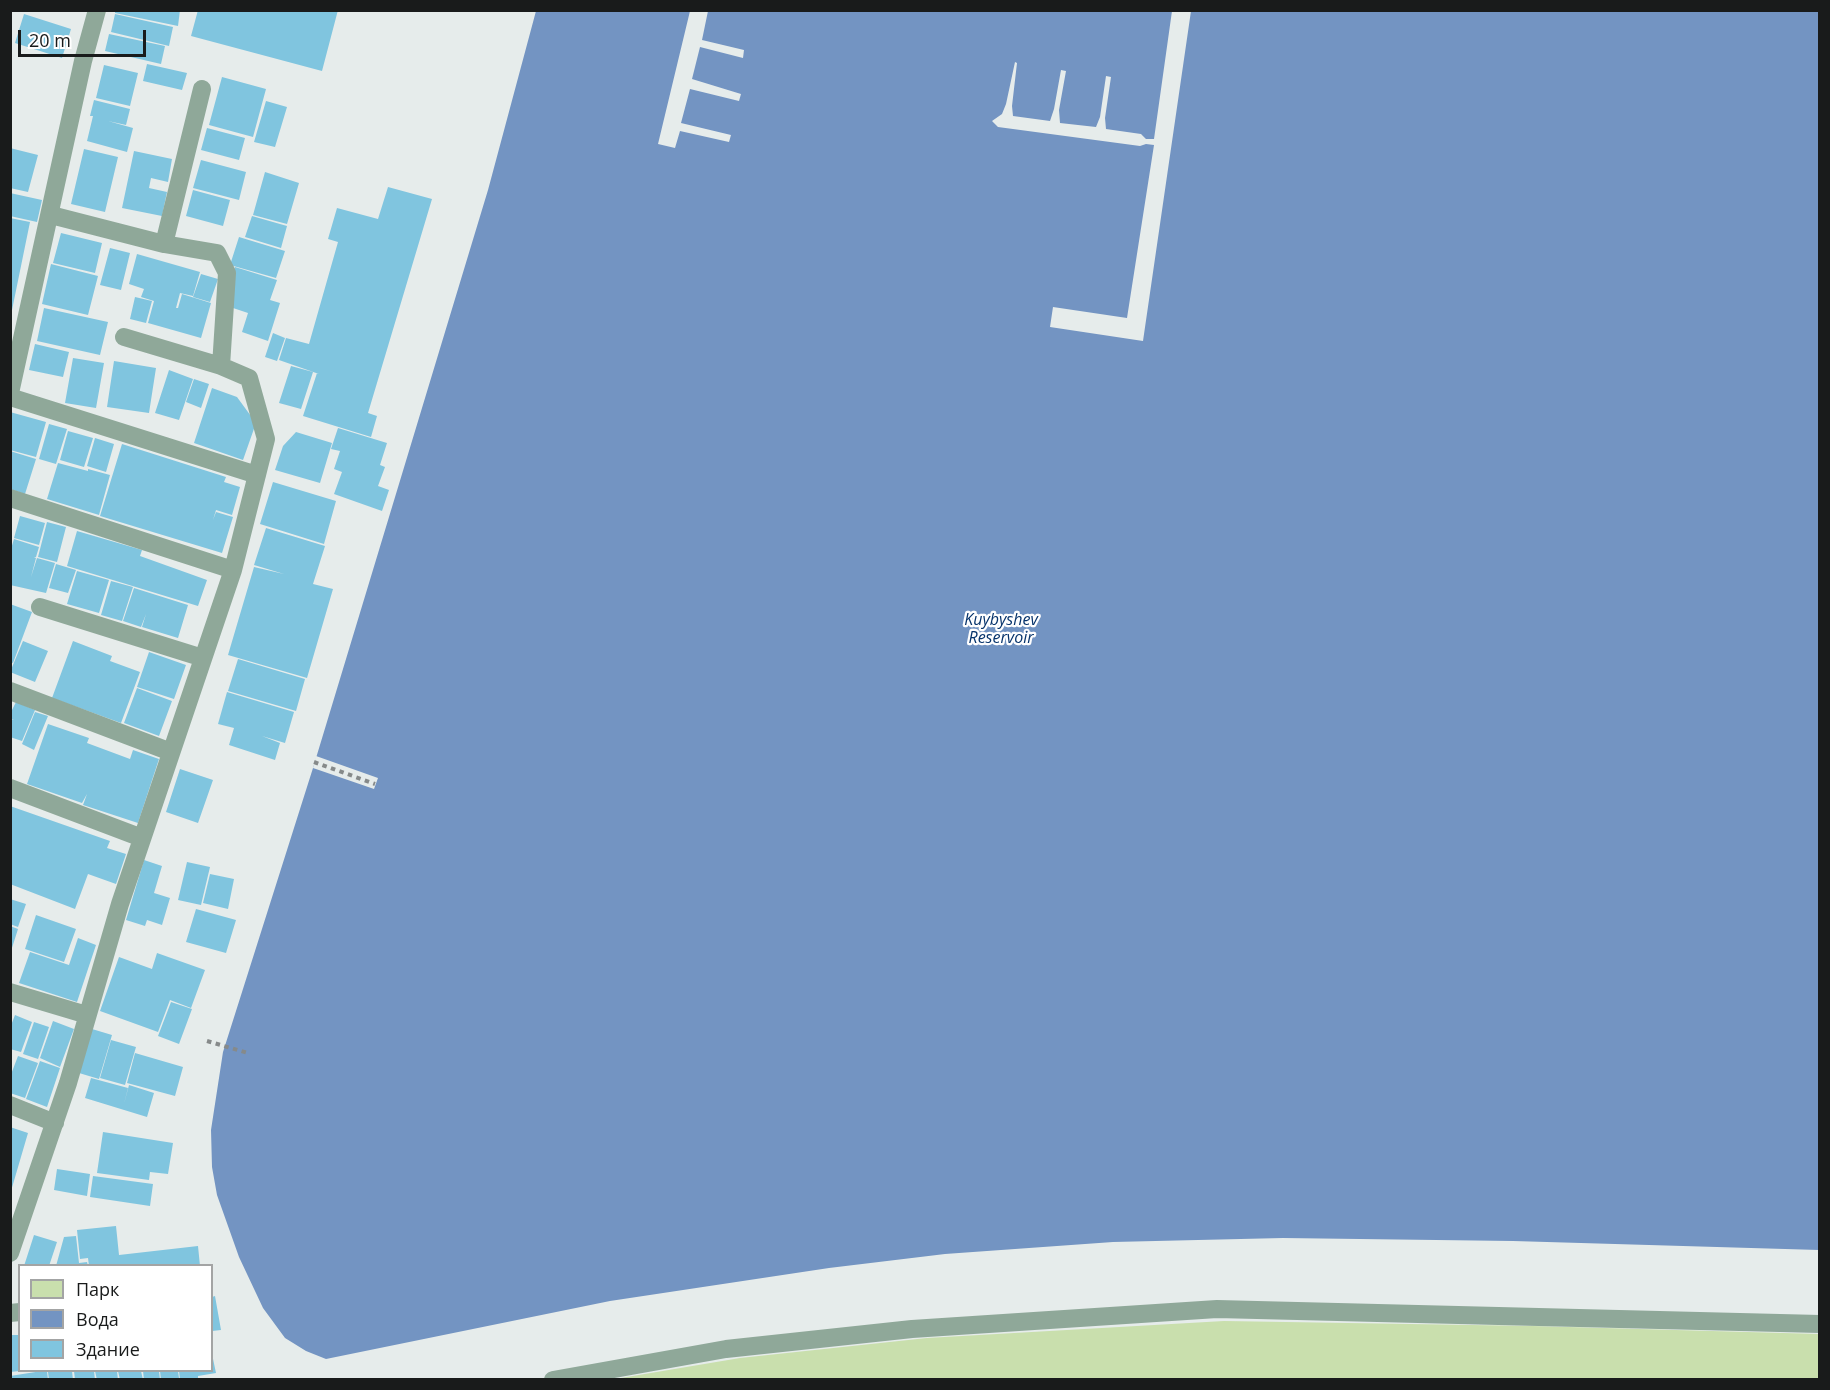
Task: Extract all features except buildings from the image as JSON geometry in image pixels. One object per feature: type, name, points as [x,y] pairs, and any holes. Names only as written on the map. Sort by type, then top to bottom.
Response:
[{"type":"lane","points":[[97,10],[83,61],[51,214],[16,343],[10,395],[257,475]]},
{"type":"lane","points":[[164,244],[202,89]]},
{"type":"lane","points":[[51,214],[164,244],[217,253],[227,273],[221,366]]},
{"type":"lane","points":[[12,1246],[55,1123],[120,904],[233,570],[266,439],[249,378],[221,366],[124,337]]},
{"type":"lane","points":[[10,498],[233,570]]},
{"type":"lane","points":[[40,607],[203,658]]},
{"type":"lane","points":[[10,691],[171,752]]},
{"type":"lane","points":[[10,788],[142,838]]},
{"type":"lane","points":[[10,992],[87,1016]]},
{"type":"lane","points":[[10,1105],[55,1123]]},
{"type":"lane","points":[[553,1380],[726,1348],[877,1332],[1217,1309],[1820,1324]]},
{"type":"path","points":[[314,762],[375,784]]},
{"type":"path","points":[[207,1041],[248,1053]]},
{"type":"green space","points":[[1224,1321],[1819,1334],[1819,1379],[615,1379],[740,1358],[927,1338]]},
{"type":"water","name":"Kuybyshev Reservoir","points":[[536,11],[1819,11],[1819,1250],[1513,1241],[1283,1238],[1113,1242],[945,1254],[829,1268],[610,1301],[326,1359],[306,1351],[285,1338],[263,1308],[239,1257],[217,1195],[212,1167],[211,1130],[223,1052],[313,768],[488,190]]},
{"type":"pier","points":[[690,11],[708,11],[702,40],[744,50],[743,58],[700,47],[692,79],[741,94],[739,101],[690,89],[681,123],[731,135],[729,142],[680,131],[675,148],[658,144]]},
{"type":"pier","points":[[1172,11],[1191,11],[1143,341],[1050,327],[1053,307],[1127,318],[1154,145],[1140,146],[998,127],[992,121],[1002,114],[1006,104],[1015,62],[1017,63],[1013,116],[1050,121],[1061,70],[1066,71],[1059,110],[1060,123],[1096,127],[1100,117],[1106,76],[1111,77],[1105,118],[1106,129],[1141,134],[1146,139],[1154,139]]},
{"type":"pier","points":[[316,756],[378,778],[374,789],[313,768]]}]
